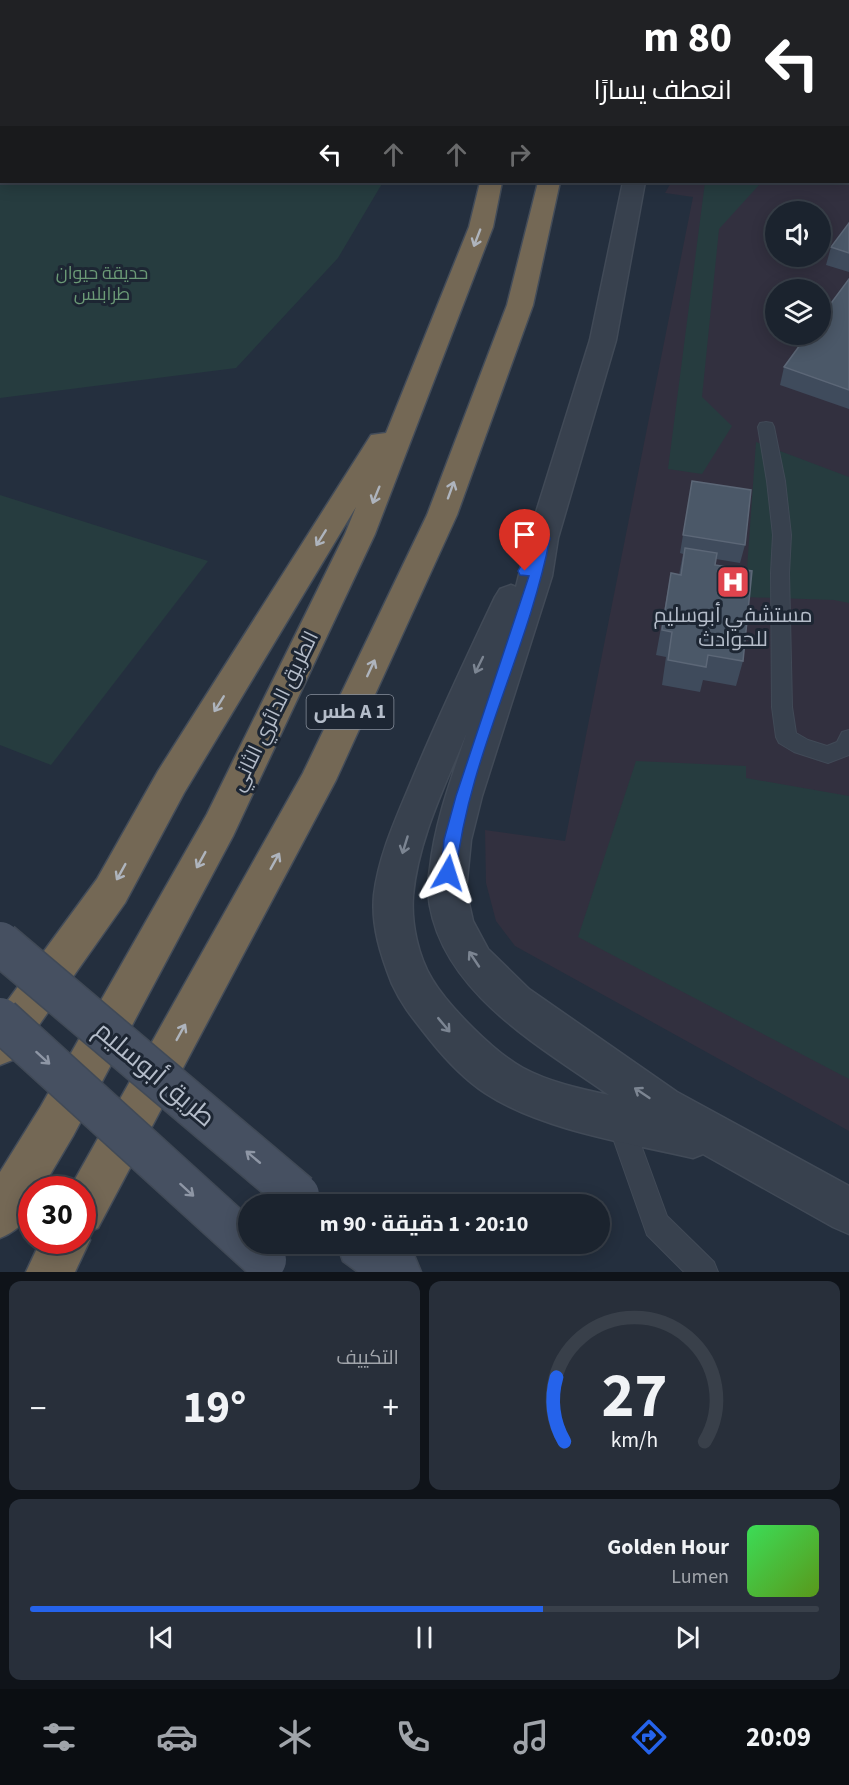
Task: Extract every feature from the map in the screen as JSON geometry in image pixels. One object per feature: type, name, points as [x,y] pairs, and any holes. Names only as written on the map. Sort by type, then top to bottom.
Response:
[{"type":"highway","name":"الطريق الدائري الثاني","points":[[0,1215],[57,1121],[220,825],[360,534],[481,227],[491,183]]},
{"type":"highway","name":"طس A 1","points":[[96,1186],[318,780],[442,515],[520,305],[549,183]]},
{"type":"highway","points":[[0,1045],[111,891],[171,782],[429,362]]},
{"type":"highway","points":[[50,1272],[60,1254]]},
{"type":"main road","name":"طريق أبوسليم","points":[[0,943],[297,1194]]},
{"type":"main road","points":[[0,1019],[272,1266]]},
{"type":"main road","points":[[373,1254],[397,1272]]},
{"type":"street","points":[[634,183],[603,340],[543,538],[536,576],[464,796],[452,840],[447,890],[454,924],[474,962],[514,1003],[662,1107],[849,1211]]},
{"type":"street","points":[[543,538],[465,693],[416,813],[399,866],[393,914],[405,964],[418,993],[449,1031],[478,1060],[508,1083],[550,1100],[729,1144]]},
{"type":"lane","points":[[766,427],[776,481],[782,535],[780,573],[782,707],[786,737],[801,746],[828,755],[846,747],[849,738]]},
{"type":"lane","points":[[620,1119],[657,1226],[704,1272]]},
{"type":"shaded area","name":"مستشفي أبوسليم للحوادث","points":[[672,183],[849,183],[849,1131],[515,946],[496,921],[486,883],[485,830],[565,841],[693,197],[665,193]]},
{"type":"green space","name":"حديقة حيوان طرابلس","points":[[0,183],[382,183],[338,258],[236,368],[0,398]]},
{"type":"green space","points":[[705,183],[759,185],[719,229],[702,397],[732,426],[702,474],[668,469]]},
{"type":"green space","points":[[756,442],[849,477],[849,603],[834,600],[745,597]]},
{"type":"green space","points":[[0,495],[208,561],[51,765],[0,745]]},
{"type":"green space","points":[[636,761],[746,766],[746,778],[849,796],[849,1079],[578,937]]},
{"type":"building","points":[[849,223],[849,253],[831,247]]},
{"type":"building","points":[[849,279],[849,390],[784,367],[800,345],[831,345],[831,303]]},
{"type":"building","points":[[692,481],[751,490],[745,545],[683,535]]},
{"type":"building","points":[[685,548],[717,553],[715,565],[752,571],[743,661],[708,655],[706,667],[668,660],[672,632],[662,630],[671,573],[681,575]]},
{"type":"place","name":"مستشفي أبوسليم للحوادث","points":[[733,582]]},
{"type":"route","points":[[448,873],[452,840],[464,796],[536,576],[543,538],[525,571]]}]
